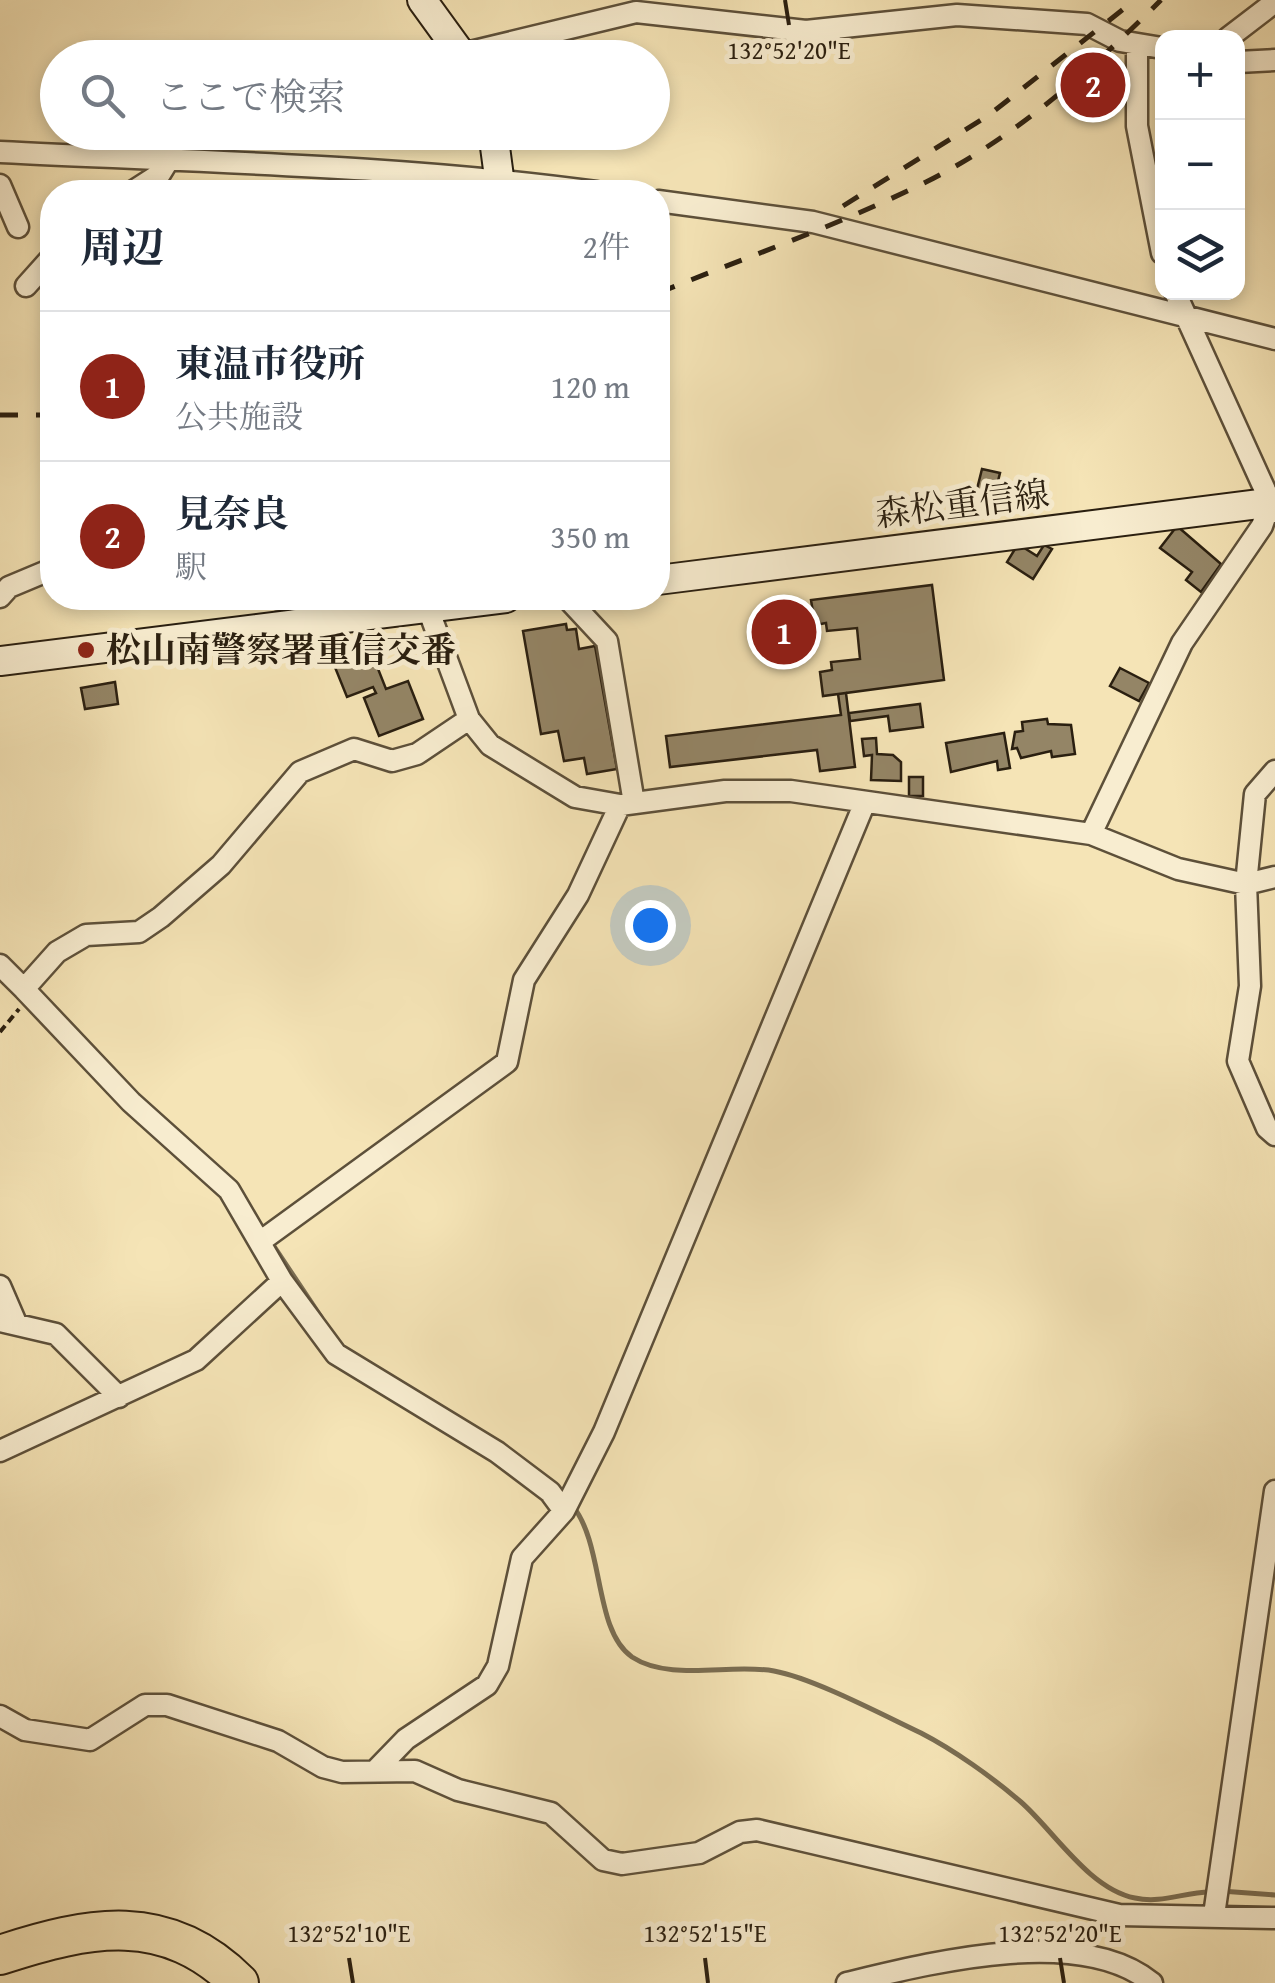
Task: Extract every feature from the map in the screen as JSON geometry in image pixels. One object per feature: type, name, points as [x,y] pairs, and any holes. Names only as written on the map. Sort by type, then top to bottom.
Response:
[{"type":"highway","points":[[0,1955],[53,1938],[128,1930],[193,1946],[239,1983]]},
{"type":"highway","points":[[0,1980],[101,1953],[142,1956],[180,1966],[208,1983]]},
{"type":"main road","points":[[422,0],[451,40]]},
{"type":"main road","points":[[495,150],[499,180]]},
{"type":"main road","name":"森松重信線","points":[[670,579],[1274,506]]},
{"type":"main road","points":[[0,661],[397,610]]},
{"type":"street","points":[[1087,0],[1087,24]]},
{"type":"street","points":[[1238,30],[1275,2]]},
{"type":"street","points":[[526,40],[636,12],[806,31],[954,8],[1087,24],[1120,41],[1155,47]]},
{"type":"street","points":[[1136,44],[1137,126],[1155,217]]},
{"type":"street","points":[[1245,62],[1275,60]]},
{"type":"street","points":[[0,152],[338,167],[449,180]]},
{"type":"street","points":[[151,180],[168,161]]},
{"type":"street","points":[[0,185],[18,227]]},
{"type":"street","points":[[670,203],[813,222],[1275,339]]},
{"type":"street","points":[[26,286],[40,270]]},
{"type":"street","points":[[1091,834],[1182,642],[1274,506],[1178,300]]},
{"type":"street","points":[[0,596],[9,587],[40,575]]},
{"type":"street","points":[[306,610],[315,621]]},
{"type":"street","points":[[428,610],[469,719],[490,745],[575,796],[627,804],[725,791],[791,791],[1091,834],[1178,868],[1246,884],[1275,877]]},
{"type":"street","points":[[261,1241],[507,1062],[524,980],[578,896],[627,804],[608,641],[578,610]]},
{"type":"street","points":[[28,993],[57,952],[86,935],[139,932],[161,917],[221,865],[300,772],[354,750],[392,761],[418,754],[469,719]]},
{"type":"street","points":[[1275,771],[1255,794],[1246,884],[1250,986],[1238,1061],[1267,1128],[1275,1135]]},
{"type":"street","points":[[375,1771],[406,1739],[487,1685],[498,1666],[522,1558],[564,1512],[657,1306],[865,802]]},
{"type":"street","points":[[0,965],[131,1102],[229,1190],[282,1281],[336,1354],[497,1452],[550,1492],[564,1512]]},
{"type":"street","points":[[0,1451],[196,1360],[282,1281]]},
{"type":"street","points":[[0,1286],[8,1322],[56,1334],[119,1396]]},
{"type":"street","points":[[1217,1896],[1275,1491]]},
{"type":"street","points":[[0,1716],[25,1730],[90,1740],[145,1705],[168,1705],[278,1740],[323,1767],[415,1771],[458,1790],[551,1814],[603,1860],[672,1859],[757,1830],[1119,1916],[1217,1896],[1275,1918]]},
{"type":"street","points":[[848,1983],[961,1956],[1017,1953],[1106,1958],[1152,1983]]},
{"type":"path","points":[[1068,70],[1084,57],[1095,71]]},
{"type":"path","points":[[0,1032],[28,993]]},
{"type":"building","points":[[1103,64],[1117,81],[1084,109],[1069,92]]},
{"type":"building","points":[[982,469],[1000,473],[993,501],[975,497]]},
{"type":"building","points":[[1177,526],[1221,564],[1201,592],[1186,580],[1192,572],[1160,548]]},
{"type":"building","points":[[1018,544],[1037,556],[1044,545],[1052,549],[1033,579],[1007,562]]},
{"type":"building","points":[[932,585],[944,680],[823,696],[820,672],[832,670],[831,662],[860,659],[857,628],[827,631],[826,623],[815,625],[811,600]]},
{"type":"building","points":[[566,624],[567,630],[576,629],[579,649],[595,646],[617,769],[587,774],[584,758],[564,761],[558,731],[541,734],[523,631]]},
{"type":"building","points":[[365,636],[386,689],[408,681],[423,719],[379,736],[364,698],[376,693],[373,687],[347,697],[328,650]]},
{"type":"building","points":[[1120,668],[1149,683],[1139,701],[1110,686]]},
{"type":"building","points":[[115,682],[118,704],[85,709],[81,688]]},
{"type":"building","points":[[846,693],[855,767],[820,771],[817,750],[670,767],[666,736],[841,715],[838,694]]},
{"type":"building","points":[[920,704],[923,727],[890,731],[888,716],[850,721],[849,713]]},
{"type":"building","points":[[1047,719],[1048,724],[1071,725],[1075,754],[1052,757],[1051,751],[1021,758],[1017,748],[1012,749],[1015,732],[1023,731],[1022,722]]},
{"type":"building","points":[[1004,733],[1010,768],[998,770],[997,761],[951,772],[946,743]]},
{"type":"building","points":[[876,738],[877,754],[893,755],[901,762],[901,781],[871,780],[872,755],[864,756],[862,739]]},
{"type":"building","points":[[909,777],[923,777],[923,796],[909,796]]},
{"type":"waterway","points":[[269,1239],[321,1317]]},
{"type":"waterway","points":[[572,1505],[590,1542],[611,1627],[632,1657],[664,1669],[774,1671],[828,1689],[921,1733],[973,1764],[1021,1802],[1087,1871],[1118,1892],[1154,1900],[1210,1892]]},
{"type":"waterway","points":[[1221,1891],[1275,1895]]},
{"type":"railway","points":[[843,206],[989,115],[1135,0]]},
{"type":"railway","points":[[670,288],[860,212],[959,164],[1051,100],[1161,0]]},
{"type":"railway","points":[[0,415],[40,415]]},
{"type":"place","name":"見奈良","points":[[1093,85]]},
{"type":"place","name":"東温市役所","points":[[784,632]]},
{"type":"place","name":"松山南警察署重信交番","points":[[86,650]]}]
